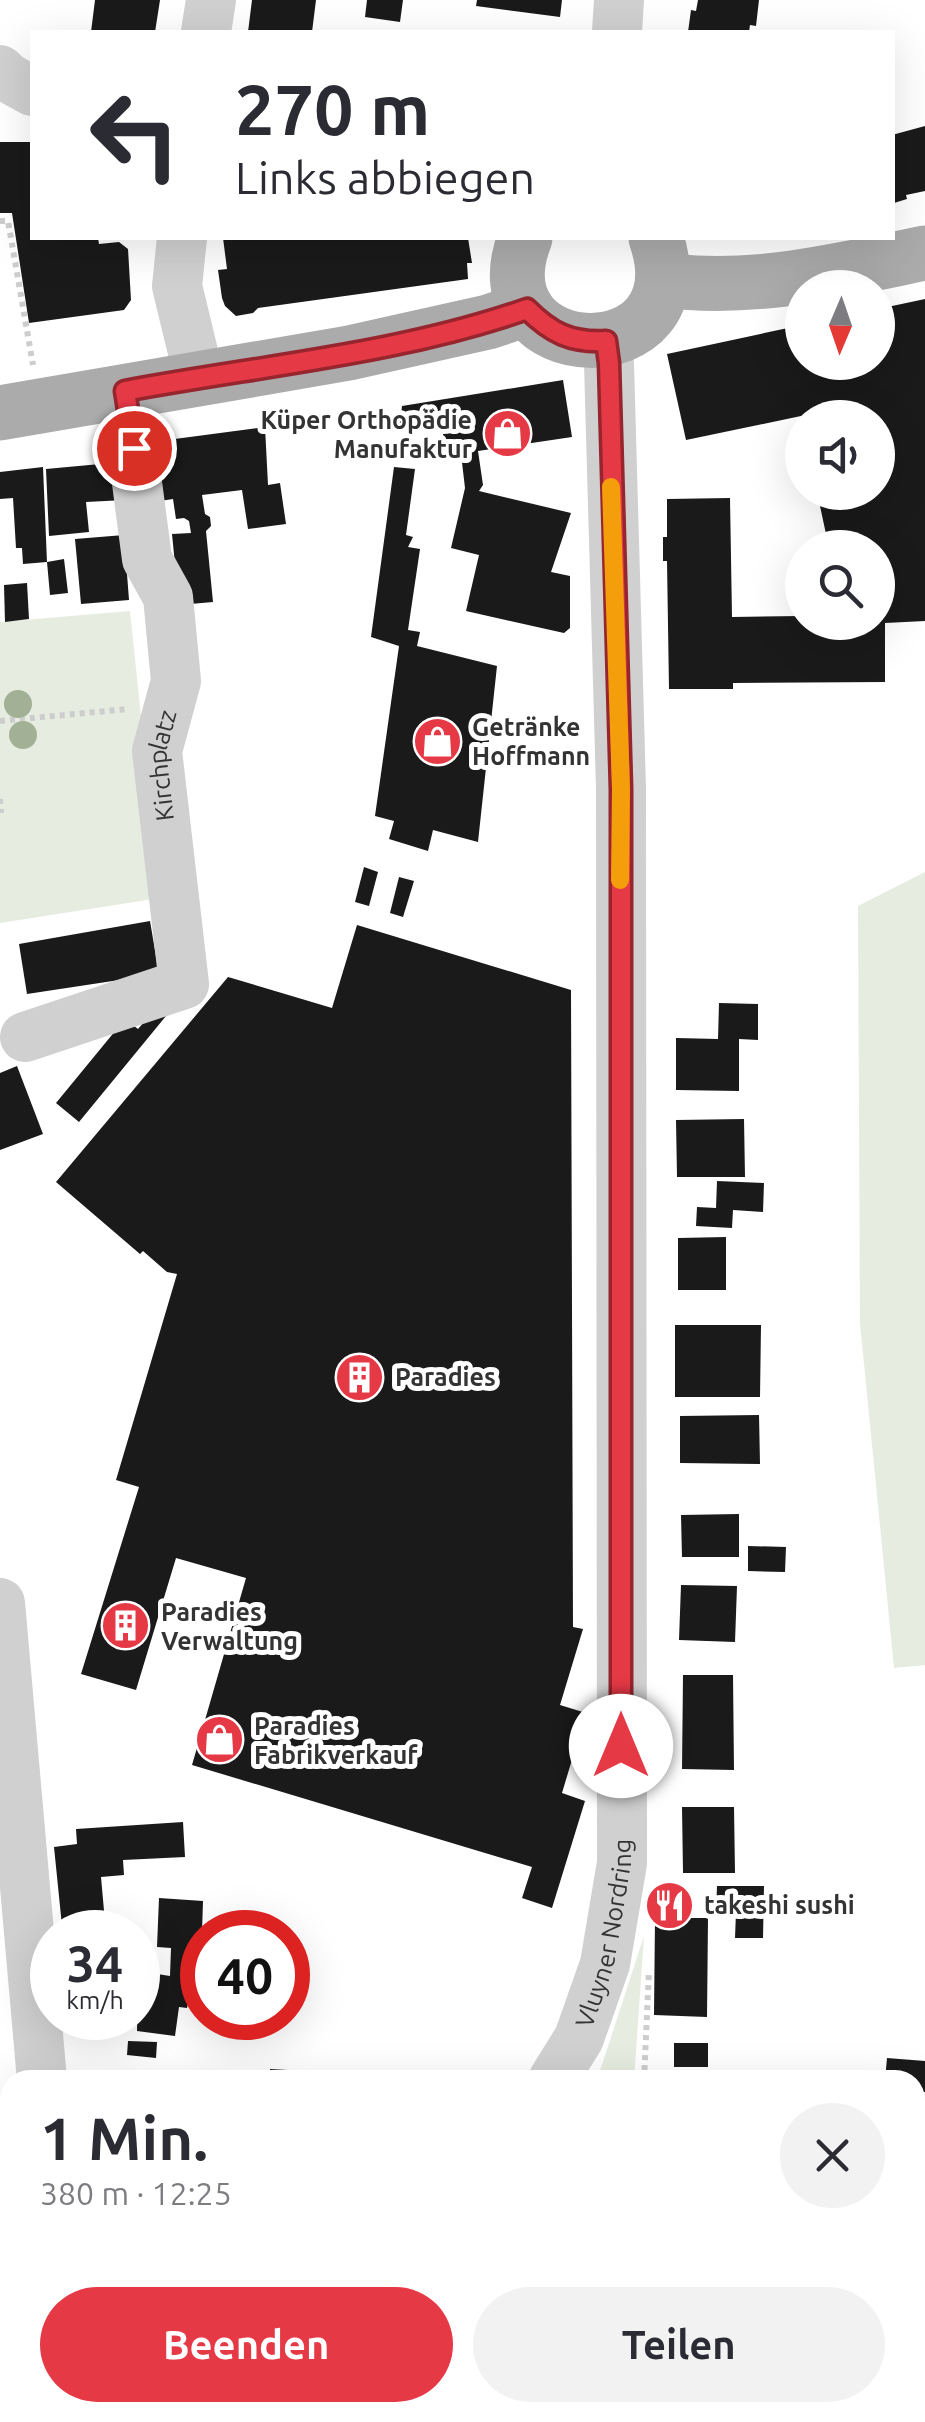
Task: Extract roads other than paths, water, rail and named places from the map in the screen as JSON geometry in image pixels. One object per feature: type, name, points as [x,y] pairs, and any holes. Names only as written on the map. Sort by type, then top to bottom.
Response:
[{"type":"main road","points":[[524,240],[517,263],[519,287],[527,309],[562,337],[584,342],[606,341],[626,334],[644,319],[656,301],[659,259],[738,286],[925,254]]},
{"type":"main road","points":[[20,410],[349,352],[488,322],[527,309]]},
{"type":"street","points":[[206,30],[211,0]]},
{"type":"street","points":[[617,30],[619,0]]},
{"type":"street","points":[[0,70],[30,89]]},
{"type":"street","points":[[182,240],[177,286],[199,377]]},
{"type":"street","name":"Vluyner Nordring","points":[[559,2070],[578,2038],[605,1964],[622,1863],[621,789],[606,341]]},
{"type":"street","name":"Kirchplatz","points":[[25,1037],[184,984],[157,751],[176,681],[168,597],[147,559],[125,391]]},
{"type":"street","points":[[0,1602],[16,1965],[40,2070]]},
{"type":"place","name":"Küper Orthopädie Manufaktur","points":[[507,434]]},
{"type":"place","name":"Getränke Hoffmann","points":[[437,741]]},
{"type":"place","name":"Paradies","points":[[360,1377]]},
{"type":"place","name":"Paradies Verwaltung","points":[[126,1626]]},
{"type":"place","name":"Paradies Fabrikverkauf","points":[[219,1740]]},
{"type":"place","name":"takeshi sushi","points":[[669,1905]]}]
